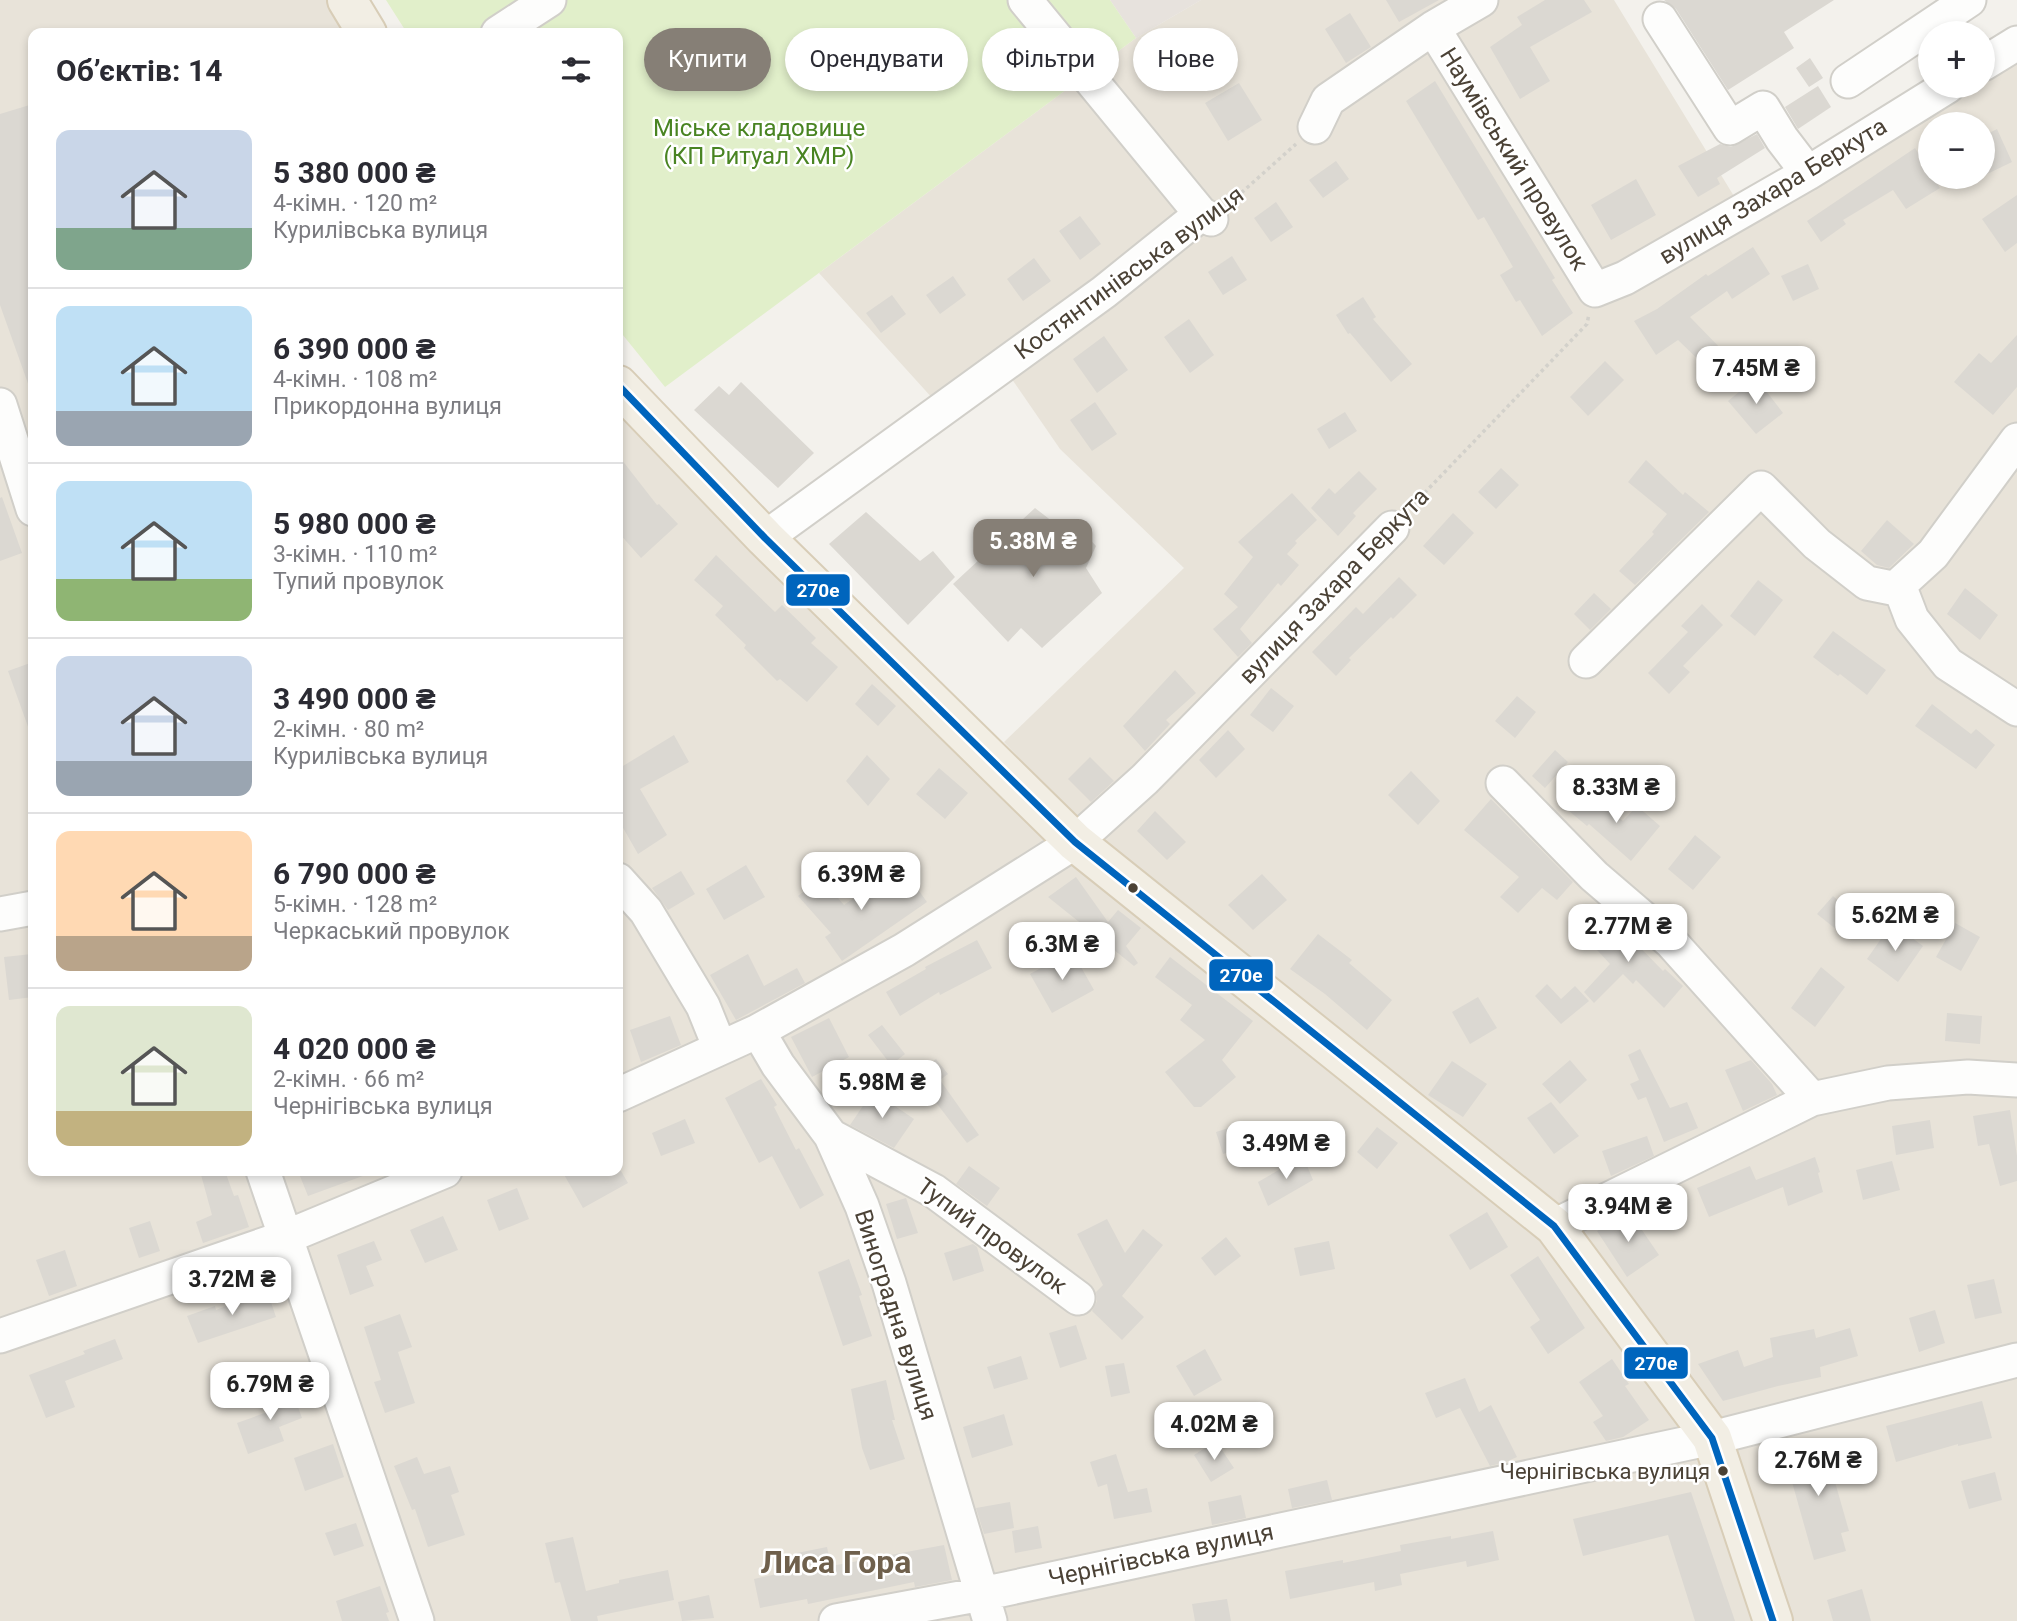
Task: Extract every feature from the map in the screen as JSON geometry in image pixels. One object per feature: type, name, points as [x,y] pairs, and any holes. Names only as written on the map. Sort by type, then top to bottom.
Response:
[{"type":"main road","points":[[347,0],[365,28]]},
{"type":"main road","points":[[623,389],[765,538],[1075,842],[1554,1226],[1712,1438],[1773,1621]]},
{"type":"street","points":[[506,28],[549,0]]},
{"type":"street","points":[[1025,0],[1206,217]]},
{"type":"street","points":[[1315,127],[1328,100],[1433,28],[1481,0]]},
{"type":"street","points":[[1848,81],[1969,0]]},
{"type":"street","points":[[1660,19],[1730,128],[1763,108],[1808,173]]},
{"type":"street","name":"Наумівський провулок","points":[[1433,28],[1595,290]]},
{"type":"street","points":[[1995,57],[2017,43]]},
{"type":"street","name":"вулиця Захара Беркута","points":[[1595,290],[1625,278],[1808,173],[1929,98]]},
{"type":"street","name":"Костянтинівська вулиця","points":[[765,538],[1206,217]]},
{"type":"street","points":[[0,405],[28,493]]},
{"type":"street","points":[[1586,661],[1761,488],[1817,544],[1867,583],[1892,588],[1899,586],[1933,554],[2017,440]]},
{"type":"street","name":"вулиця Захара Беркута","points":[[623,1093],[758,1031],[904,950],[1075,842],[1145,779],[1392,528]]},
{"type":"street","points":[[1899,586],[1912,619],[1948,664],[2017,709]]},
{"type":"street","points":[[1503,783],[1594,876],[1671,942],[1812,1099]]},
{"type":"street","points":[[623,886],[646,911],[703,1006],[720,1048]]},
{"type":"street","points":[[0,914],[28,909]]},
{"type":"street","name":"Виноградна вулиця","points":[[758,1031],[778,1065],[831,1136],[862,1206],[889,1283],[986,1607]]},
{"type":"street","points":[[1554,1226],[1812,1099],[1888,1083],[1968,1077],[2017,1080]]},
{"type":"street","name":"Тупий провулок","points":[[831,1136],[934,1191],[1078,1298]]},
{"type":"street","points":[[265,1176],[417,1621]]},
{"type":"street","points":[[0,1336],[286,1237],[433,1176]]},
{"type":"street","name":"Чернігівська вулиця","points":[[836,1621],[986,1607],[1712,1438],[2017,1360]]},
{"type":"path","name":"Костянтинівська вулиця","points":[[1206,217],[1315,127]]},
{"type":"path","name":"вулиця Захара Беркута","points":[[1392,528],[1587,324]]},
{"type":"shaded area","points":[[0,0],[335,0],[353,28],[28,28],[28,1176],[623,1176],[623,399],[1086,870],[1532,1232],[1691,1433],[1756,1621],[0,1621]]},
{"type":"shaded area","points":[[1110,0],[1201,0],[1153,28],[1133,28],[1133,34]]},
{"type":"shaded area","points":[[1201,0],[1614,0],[1751,224],[1918,119],[1918,189],[1995,189],[1995,112],[1929,112],[1951,98],[1995,98],[1995,70],[2017,56],[2017,1621],[1793,1621],[1734,1447],[1576,1233],[1105,849],[1004,742],[1184,568],[1060,449],[996,356],[934,400],[819,273],[1065,91],[1119,91],[1119,51],[1133,40],[1133,91],[1238,91],[1238,28],[1153,28]]},
{"type":"green space","name":"Міське кладовище (КП Ритуал ХМР)","points":[[386,0],[1110,0],[1133,34],[1133,40],[1119,51],[1119,28],[982,28],[982,91],[1064,91],[665,387],[623,335],[623,28],[404,28]]},
{"type":"building","points":[[1386,0],[1439,0],[1399,22]]},
{"type":"building","points":[[1545,0],[1584,0],[1592,12],[1530,47],[1550,81],[1520,99],[1490,47],[1522,25],[1517,17]]},
{"type":"building","points":[[1664,0],[1834,0],[1784,32],[1794,48],[1728,90],[1676,9]]},
{"type":"building","points":[[1350,13],[1371,47],[1346,63],[1325,29]]},
{"type":"building","points":[[1810,58],[1823,78],[1809,87],[1796,68]]},
{"type":"building","points":[[1435,81],[1555,278],[1552,280],[1573,313],[1542,336],[1520,300],[1516,302],[1500,275],[1513,267],[1484,217],[1478,220],[1406,101]]},
{"type":"building","points":[[1238,84],[1262,120],[1228,141],[1205,103],[1225,91],[1238,91]]},
{"type":"building","points":[[1818,86],[1831,107],[1798,129],[1785,107]]},
{"type":"building","points":[[28,106],[28,384],[0,305],[0,114]]},
{"type":"building","points":[[1997,129],[2012,162],[1995,170]]},
{"type":"building","points":[[1757,134],[1765,148],[1717,178],[1720,184],[1698,197],[1678,166],[1720,144],[1731,147]]},
{"type":"building","points":[[1915,148],[1918,153],[1918,189],[1938,189],[1906,209],[1893,190],[1843,220],[1846,224],[1821,242],[1807,221]]},
{"type":"building","points":[[1336,161],[1349,179],[1323,198],[1309,180]]},
{"type":"building","points":[[1636,179],[1656,215],[1611,240],[1591,205]]},
{"type":"building","points":[[2017,195],[2017,243],[2005,252],[1982,219]]},
{"type":"building","points":[[1276,202],[1293,227],[1271,242],[1254,218]]},
{"type":"building","points":[[1080,216],[1101,244],[1080,260],[1059,231]]},
{"type":"building","points":[[1753,247],[1770,274],[1732,299],[1727,291],[1690,317],[1725,353],[1709,370],[1678,340],[1656,355],[1634,321]]},
{"type":"building","points":[[1232,256],[1247,280],[1223,295],[1208,272]]},
{"type":"building","points":[[1034,258],[1051,281],[1023,301],[1007,279]]},
{"type":"building","points":[[1808,264],[1819,289],[1793,301],[1781,276]]},
{"type":"building","points":[[953,276],[966,295],[940,314],[926,295]]},
{"type":"building","points":[[892,295],[906,314],[881,333],[866,313]]},
{"type":"building","points":[[1363,297],[1376,317],[1373,319],[1412,364],[1391,382],[1350,333],[1348,334],[1336,315]]},
{"type":"building","points":[[1189,319],[1214,355],[1190,373],[1164,337]]},
{"type":"building","points":[[2017,335],[2017,387],[1993,415],[1954,382],[1979,353],[1991,363]]},
{"type":"building","points":[[1104,336],[1128,370],[1097,393],[1073,359]]},
{"type":"building","points":[[1605,361],[1624,380],[1588,416],[1570,397]]},
{"type":"building","points":[[1756,378],[1783,413],[1756,434],[1728,401]]},
{"type":"building","points":[[741,382],[814,453],[778,488],[694,410],[719,386],[729,395]]},
{"type":"building","points":[[1095,402],[1117,434],[1092,451],[1070,420]]},
{"type":"building","points":[[1345,412],[1357,431],[1329,449],[1317,429]]},
{"type":"building","points":[[1646,460],[1683,495],[1685,492],[1709,512],[1635,585],[1619,571],[1654,534],[1652,532],[1667,514],[1628,482]]},
{"type":"building","points":[[623,461],[657,505],[678,524],[641,558],[623,538]]},
{"type":"building","points":[[1501,468],[1519,485],[1496,509],[1478,492]]},
{"type":"building","points":[[1359,471],[1377,489],[1353,513],[1356,516],[1338,536],[1311,508],[1329,488],[1335,494]]},
{"type":"building","points":[[1292,493],[1317,520],[1295,541],[1297,543],[1287,554],[1299,565],[1281,586],[1278,583],[1240,629],[1252,643],[1238,657],[1213,629],[1238,607],[1224,594],[1253,557],[1238,542]]},
{"type":"building","points":[[2,497],[22,553],[0,561],[0,498]]},
{"type":"building","points":[[1035,508],[1057,525],[1074,522],[1096,546],[1086,568],[1102,593],[1042,648],[1021,628],[1008,642],[953,584]]},
{"type":"building","points":[[866,512],[920,561],[933,551],[955,577],[908,625],[829,544]]},
{"type":"building","points":[[1453,513],[1474,533],[1444,565],[1423,546]]},
{"type":"building","points":[[1887,520],[1914,544],[1889,568],[1877,565],[1861,551]]},
{"type":"building","points":[[716,555],[775,612],[782,605],[816,638],[811,643],[838,667],[807,702],[780,679],[777,681],[715,615],[723,606],[694,580]]},
{"type":"building","points":[[1399,577],[1417,595],[1349,658],[1351,660],[1336,676],[1312,652],[1356,607],[1363,614]]},
{"type":"building","points":[[1758,580],[1783,600],[1755,636],[1730,616]]},
{"type":"building","points":[[1965,588],[1998,615],[1980,640],[1947,614]]},
{"type":"building","points":[[1594,593],[1611,609],[1590,630],[1574,614]]},
{"type":"building","points":[[1702,604],[1723,625],[1683,666],[1690,672],[1669,694],[1648,673],[1688,632],[1681,626]]},
{"type":"building","points":[[1833,631],[1886,670],[1867,695],[1813,657]]},
{"type":"building","points":[[28,664],[28,727],[8,671]]},
{"type":"building","points":[[1175,670],[1196,693],[1166,720],[1170,724],[1145,751],[1123,726]]},
{"type":"building","points":[[872,684],[896,706],[878,726],[855,704]]},
{"type":"building","points":[[1271,688],[1294,706],[1273,732],[1250,715]]},
{"type":"building","points":[[1517,696],[1536,712],[1515,738],[1495,721]]},
{"type":"building","points":[[1932,704],[1971,734],[1976,729],[1995,745],[1976,769],[1915,726]]},
{"type":"building","points":[[1228,730],[1245,749],[1216,778],[1199,760]]},
{"type":"building","points":[[674,735],[689,762],[640,789],[667,835],[638,854],[623,828],[623,766]]},
{"type":"building","points":[[1555,750],[1568,762],[1545,788],[1532,776]]},
{"type":"building","points":[[867,755],[890,779],[868,806],[846,781]]},
{"type":"building","points":[[1090,757],[1114,781],[1091,802],[1068,779]]},
{"type":"building","points":[[939,768],[968,793],[945,819],[916,794]]},
{"type":"building","points":[[1411,771],[1440,801],[1418,825],[1388,795]]},
{"type":"building","points":[[1587,790],[1623,821],[1637,806],[1660,826],[1631,861],[1589,824],[1587,826],[1569,811]]},
{"type":"building","points":[[1491,799],[1573,882],[1557,900],[1542,888],[1518,913],[1500,897],[1519,877],[1464,830]]},
{"type":"building","points":[[1155,811],[1186,842],[1167,860],[1137,831]]},
{"type":"building","points":[[1695,835],[1721,857],[1693,890],[1668,869]]},
{"type":"building","points":[[746,865],[765,897],[724,920],[706,889]]},
{"type":"building","points":[[681,871],[695,894],[668,910],[652,888]]},
{"type":"building","points":[[889,873],[900,889],[912,881],[927,902],[842,961],[825,937],[831,933],[798,896],[821,878],[844,905]]},
{"type":"building","points":[[1262,874],[1287,900],[1253,930],[1228,905]]},
{"type":"building","points":[[1076,877],[1108,922],[1118,910],[1141,928],[1126,946],[1138,963],[1134,966],[1048,897]]},
{"type":"building","points":[[1833,896],[1857,917],[1842,934],[1817,914]]},
{"type":"building","points":[[1609,914],[1626,928],[1630,933],[1628,935],[1663,971],[1665,969],[1683,986],[1664,1008],[1636,980],[1633,984],[1623,974],[1594,1003],[1584,992],[1610,964],[1585,937]]},
{"type":"building","points":[[1892,923],[1923,946],[1898,982],[1867,959]]},
{"type":"building","points":[[1955,923],[1980,937],[1961,971],[1936,957]]},
{"type":"building","points":[[1318,934],[1352,960],[1349,963],[1392,1000],[1367,1030],[1325,994],[1290,969]]},
{"type":"building","points":[[977,940],[992,968],[940,995],[939,992],[900,1016],[886,992],[926,969],[925,967]]},
{"type":"building","points":[[1072,951],[1094,990],[1052,1013],[1030,974]]},
{"type":"building","points":[[28,954],[28,998],[9,1000],[4,957]]},
{"type":"building","points":[[748,954],[764,986],[797,968],[805,983],[736,1020],[710,975]]},
{"type":"building","points":[[1170,957],[1253,1021],[1222,1060],[1236,1077],[1201,1107],[1194,1107],[1165,1072],[1205,1040],[1180,1020],[1192,1005],[1155,977]]},
{"type":"building","points":[[1821,967],[1845,987],[1815,1027],[1791,1008]]},
{"type":"building","points":[[1547,984],[1561,999],[1575,986],[1589,1001],[1561,1024],[1535,996]]},
{"type":"building","points":[[1478,997],[1497,1028],[1470,1044],[1452,1012]]},
{"type":"building","points":[[1947,1013],[1982,1016],[1980,1044],[1945,1041]]},
{"type":"building","points":[[670,1016],[681,1045],[641,1062],[630,1030]]},
{"type":"building","points":[[829,1018],[849,1057],[812,1077],[791,1037]]},
{"type":"building","points":[[882,1025],[905,1054],[891,1065],[868,1035]]},
{"type":"building","points":[[1640,1049],[1670,1108],[1687,1102],[1698,1128],[1664,1142],[1646,1097],[1638,1100],[1630,1084],[1639,1080],[1628,1055]]},
{"type":"building","points":[[936,1059],[948,1074],[940,1080],[979,1135],[967,1143],[915,1075]]},
{"type":"building","points":[[1570,1060],[1587,1080],[1560,1104],[1542,1084]]},
{"type":"building","points":[[1751,1060],[1772,1084],[1777,1095],[1743,1111],[1725,1070]]},
{"type":"building","points":[[1452,1061],[1487,1084],[1463,1117],[1428,1095]]},
{"type":"building","points":[[761,1079],[777,1105],[774,1107],[796,1150],[799,1148],[824,1195],[800,1209],[772,1156],[759,1163],[725,1098]]},
{"type":"building","points":[[873,1091],[914,1119],[894,1148],[850,1125]]},
{"type":"building","points":[[1551,1102],[1579,1136],[1554,1154],[1527,1118]]},
{"type":"building","points":[[2010,1110],[2017,1156],[2017,1181],[2000,1186],[1989,1144],[1978,1146],[1973,1116]]},
{"type":"building","points":[[685,1119],[695,1143],[661,1156],[652,1133]]},
{"type":"building","points":[[1930,1120],[1934,1148],[1896,1155],[1892,1126]]},
{"type":"building","points":[[1247,1122],[1254,1144],[1223,1154],[1216,1132]]},
{"type":"building","points":[[1377,1127],[1398,1143],[1377,1169],[1357,1152]]},
{"type":"building","points":[[1647,1136],[1654,1156],[1611,1176],[1602,1151]]},
{"type":"building","points":[[1303,1156],[1313,1180],[1268,1206],[1258,1182]]},
{"type":"building","points":[[1815,1157],[1823,1192],[1788,1206],[1783,1187],[1709,1217],[1697,1188],[1750,1166],[1756,1180]]},
{"type":"building","points":[[1892,1161],[1900,1190],[1863,1200],[1856,1170]]},
{"type":"building","points":[[969,1166],[1000,1188],[987,1206],[956,1184]]},
{"type":"building","points":[[623,1174],[628,1183],[583,1208],[565,1176]]},
{"type":"building","points":[[201,1176],[227,1176],[234,1196],[238,1195],[249,1227],[203,1243],[196,1222],[212,1215]]},
{"type":"building","points":[[300,1176],[363,1176],[308,1196]]},
{"type":"building","points":[[517,1188],[529,1219],[499,1231],[487,1200]]},
{"type":"building","points":[[906,1198],[918,1233],[897,1239],[886,1204]]},
{"type":"building","points":[[1629,1211],[1659,1255],[1627,1277],[1597,1231]]},
{"type":"building","points":[[1487,1212],[1508,1247],[1470,1270],[1449,1235]]},
{"type":"building","points":[[443,1216],[458,1250],[425,1263],[410,1230]]},
{"type":"building","points":[[1107,1219],[1125,1253],[1143,1229],[1163,1245],[1122,1296],[1144,1317],[1122,1340],[1092,1311],[1097,1301],[1096,1292],[1103,1285],[1077,1234]]},
{"type":"building","points":[[150,1221],[160,1251],[139,1258],[129,1228]]},
{"type":"building","points":[[1226,1237],[1241,1256],[1215,1276],[1201,1258]]},
{"type":"building","points":[[374,1241],[382,1260],[366,1266],[374,1286],[350,1295],[337,1255]]},
{"type":"building","points":[[1329,1241],[1335,1269],[1300,1276],[1294,1248]]},
{"type":"building","points":[[973,1244],[977,1247],[984,1271],[953,1281],[944,1253]]},
{"type":"building","points":[[65,1250],[77,1286],[49,1296],[36,1260]]},
{"type":"building","points":[[1538,1256],[1585,1328],[1548,1354],[1530,1327],[1540,1320],[1510,1275]]},
{"type":"building","points":[[849,1259],[862,1295],[859,1296],[872,1336],[843,1346],[818,1272]]},
{"type":"building","points":[[1994,1279],[2002,1313],[1975,1319],[1967,1285]]},
{"type":"building","points":[[267,1290],[276,1317],[198,1343],[187,1316],[215,1306],[216,1310]]},
{"type":"building","points":[[1935,1310],[1945,1343],[1919,1352],[1909,1318]]},
{"type":"building","points":[[400,1314],[412,1347],[398,1352],[415,1403],[385,1413],[374,1382],[381,1380],[364,1327]]},
{"type":"building","points":[[1076,1325],[1087,1359],[1060,1368],[1049,1333]]},
{"type":"building","points":[[1850,1328],[1858,1356],[1820,1367],[1821,1377],[1723,1401],[1698,1364],[1738,1350],[1744,1367],[1773,1357],[1770,1338],[1814,1329],[1816,1338]]},
{"type":"building","points":[[115,1339],[123,1359],[65,1381],[75,1407],[46,1418],[29,1375],[85,1354],[83,1351]]},
{"type":"building","points":[[1205,1349],[1222,1380],[1194,1396],[1176,1366]]},
{"type":"building","points":[[1021,1356],[1028,1379],[994,1389],[987,1367]]},
{"type":"building","points":[[1612,1359],[1629,1384],[1625,1386],[1649,1420],[1623,1437],[1606,1441],[1593,1422],[1603,1416],[1579,1382]]},
{"type":"building","points":[[1124,1363],[1130,1393],[1111,1397],[1105,1366]]},
{"type":"building","points":[[1465,1378],[1479,1412],[1491,1405],[1517,1457],[1490,1466],[1460,1408],[1436,1418],[1425,1393]]},
{"type":"building","points":[[886,1380],[895,1420],[892,1420],[905,1459],[870,1470],[862,1448],[851,1389]]},
{"type":"building","points":[[291,1388],[302,1418],[279,1427],[284,1441],[248,1454],[237,1423],[273,1410],[268,1396]]},
{"type":"building","points":[[1982,1401],[1992,1438],[1958,1444],[1896,1462],[1886,1426]]},
{"type":"building","points":[[1004,1414],[1013,1445],[972,1458],[963,1427]]},
{"type":"building","points":[[1823,1440],[1849,1531],[1841,1533],[1846,1551],[1814,1560],[1783,1450]]},
{"type":"building","points":[[1216,1441],[1234,1468],[1211,1482],[1194,1455]]},
{"type":"building","points":[[333,1444],[344,1477],[305,1491],[294,1458]]},
{"type":"building","points":[[1116,1454],[1128,1492],[1147,1488],[1152,1512],[1114,1519],[1107,1484],[1098,1487],[1090,1462]]},
{"type":"building","points":[[417,1457],[424,1474],[450,1466],[459,1492],[451,1495],[465,1535],[428,1547],[415,1509],[412,1510],[394,1466]]},
{"type":"building","points":[[1995,1472],[2002,1500],[1969,1509],[1961,1481]]},
{"type":"building","points":[[1327,1480],[1332,1500],[1292,1508],[1288,1489]]},
{"type":"building","points":[[1691,1492],[1735,1621],[1695,1621],[1668,1535],[1583,1556],[1573,1519]]},
{"type":"building","points":[[1241,1495],[1246,1518],[1212,1525],[1208,1502]]},
{"type":"building","points":[[1010,1502],[1014,1528],[984,1534],[976,1508]]},
{"type":"building","points":[[356,1523],[364,1546],[334,1556],[325,1533]]},
{"type":"building","points":[[1038,1526],[1042,1548],[1015,1553],[1012,1531]]},
{"type":"building","points":[[1493,1531],[1499,1560],[1467,1567],[1466,1561],[1400,1574],[1402,1585],[1375,1591],[1374,1582],[1290,1599],[1285,1571],[1401,1551],[1400,1545]]},
{"type":"building","points":[[573,1537],[586,1591],[619,1583],[619,1580],[668,1570],[674,1600],[597,1616],[598,1621],[571,1621],[560,1582],[555,1583],[545,1543]]},
{"type":"building","points":[[944,1545],[952,1580],[915,1587],[914,1582],[808,1604],[807,1599],[760,1608],[754,1579],[800,1569],[797,1553],[827,1547],[831,1566]]},
{"type":"building","points":[[380,1586],[389,1612],[386,1613],[389,1621],[342,1621],[336,1601]]},
{"type":"building","points":[[1862,1589],[1871,1621],[1833,1621],[1827,1600]]},
{"type":"building","points":[[709,1595],[714,1618],[682,1621],[678,1602]]},
{"type":"building","points":[[1227,1599],[1231,1621],[1195,1621],[1192,1604]]},
{"type":"transit line","name":"270е","points":[[623,390],[765,538],[1075,842],[1554,1226],[1712,1438],[1773,1621]]},
{"type":"place","name":"Чернігівська вулиця","points":[[1723,1471]]},
{"type":"district","name":"Лиса Гора","points":[[836,1562]]}]
